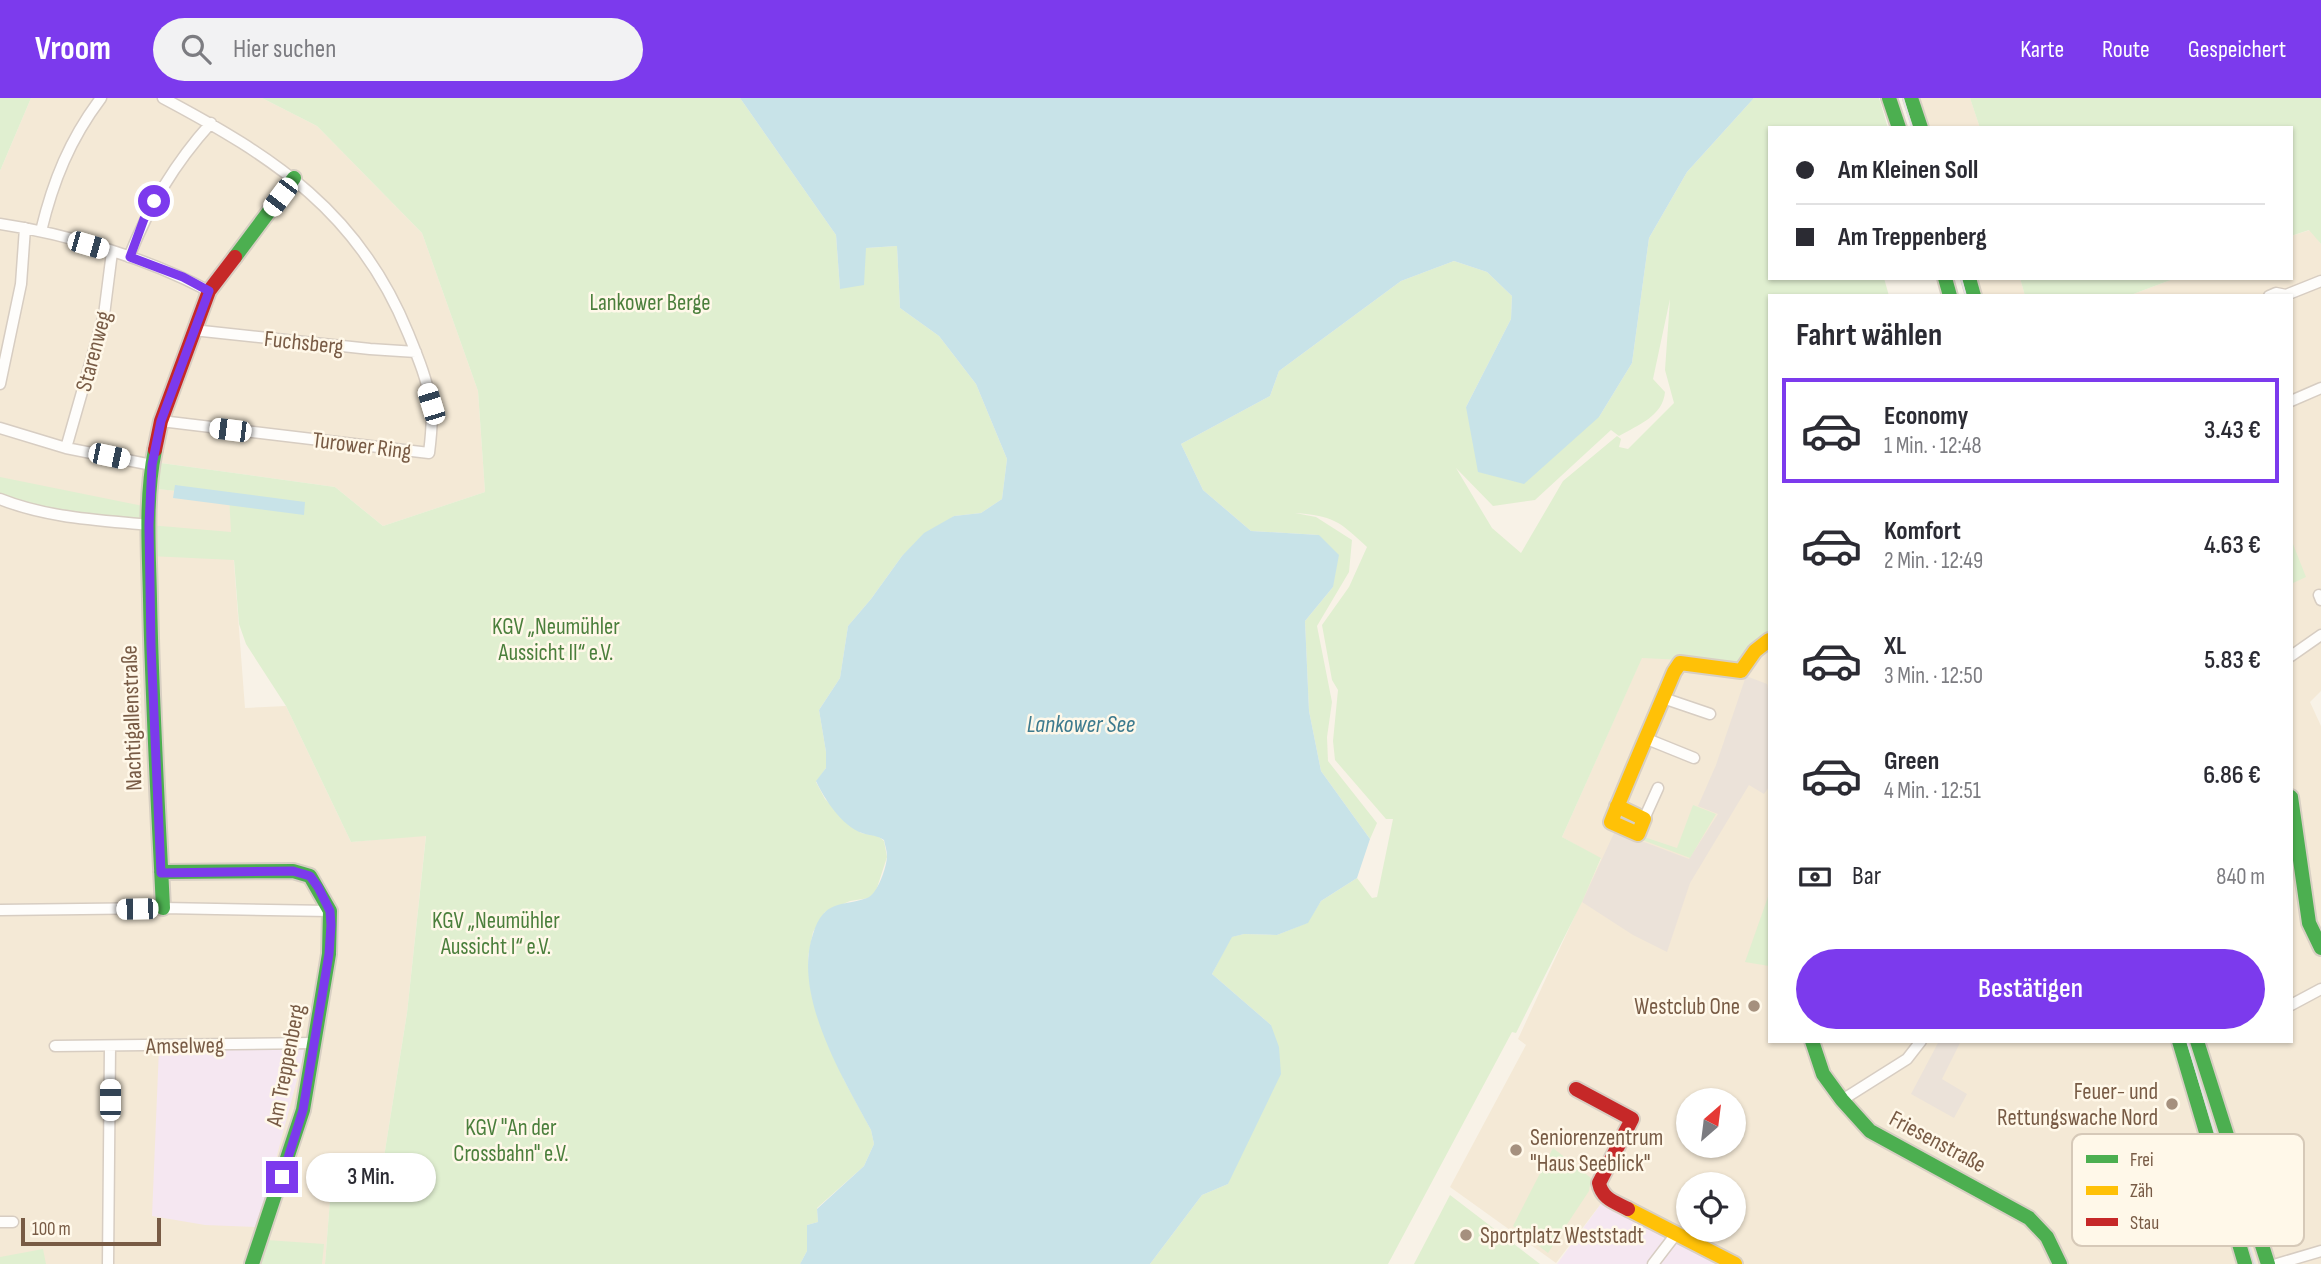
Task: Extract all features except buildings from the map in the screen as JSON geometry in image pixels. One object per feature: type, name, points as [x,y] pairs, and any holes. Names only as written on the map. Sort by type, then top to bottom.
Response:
[{"type":"street","points":[[41,231],[52,185],[77,135],[101,98]]},
{"type":"street","name":"Turower Ring","points":[[161,421],[429,453],[431,404],[415,352],[394,299],[366,254],[334,214],[294,178],[211,123],[163,98]]},
{"type":"street","points":[[1889,98],[1898,126]]},
{"type":"street","points":[[1911,98],[1920,126]]},
{"type":"street","points":[[130,257],[144,219],[163,184],[187,150],[211,123]]},
{"type":"street","name":"Nachtigallenstraße","points":[[163,908],[151,646],[149,525],[152,465],[161,421],[209,291],[294,178]]},
{"type":"street","points":[[0,224],[41,231],[130,257],[183,277],[209,291]]},
{"type":"street","points":[[0,384],[21,284],[25,228]]},
{"type":"street","name":"Starenweg","points":[[66,448],[104,315],[112,252]]},
{"type":"street","points":[[2288,294],[2321,281]]},
{"type":"street","name":"Fuchsberg","points":[[193,330],[415,352]]},
{"type":"street","points":[[2293,400],[2321,388]]},
{"type":"street","points":[[0,428],[66,448],[152,465]]},
{"type":"street","points":[[0,499],[21,508],[72,517],[149,525]]},
{"type":"street","points":[[2293,655],[2321,635]]},
{"type":"street","points":[[1658,788],[1638,834],[1611,822],[1680,663],[1702,663],[1734,672],[1741,671],[1755,650],[1768,641]]},
{"type":"street","points":[[1663,698],[1710,715]]},
{"type":"street","points":[[1647,739],[1694,758]]},
{"type":"street","points":[[2293,809],[2309,923],[2321,948]]},
{"type":"street","points":[[0,910],[163,908],[330,911],[310,876],[293,871],[161,873]]},
{"type":"street","name":"Am Treppenberg","points":[[253,1264],[298,1128],[329,954],[330,911]]},
{"type":"street","points":[[2293,1004],[2321,989]]},
{"type":"street","name":"Amselweg","points":[[55,1046],[314,1043]]},
{"type":"street","name":"Friesenstraße","points":[[1813,1043],[1823,1074],[1870,1131],[2029,1218],[2047,1237],[2060,1264]]},
{"type":"street","points":[[1842,1100],[1907,1059],[1919,1043]]},
{"type":"street","points":[[2180,1043],[2207,1134]]},
{"type":"street","points":[[2198,1043],[2227,1134]]},
{"type":"street","points":[[108,1264],[110,1046]]},
{"type":"street","points":[[1576,1089],[1632,1119],[1599,1183],[1601,1192],[1607,1198],[1676,1234],[1653,1264]]},
{"type":"street","points":[[0,1222],[13,1222]]},
{"type":"street","points":[[1692,1242],[1735,1264]]},
{"type":"street","points":[[2240,1246],[2245,1264]]},
{"type":"street","points":[[2262,1246],[2268,1264]]},
{"type":"street","points":[[2277,1264],[2321,1251]]},
{"type":"shaded area","points":[[31,98],[262,98],[317,126],[422,233],[478,391],[485,492],[383,526],[335,487],[161,463],[159,489],[229,497],[245,708],[286,706],[351,842],[426,835],[407,1013],[384,1157],[333,1161],[325,1264],[0,1264],[0,171]]},
{"type":"shaded area","points":[[1912,98],[1970,98],[1979,126],[1920,126]]},
{"type":"shaded area","points":[[2310,230],[2321,244],[2321,691],[2310,702],[2321,726],[2321,1264],[1721,1264],[1680,1242],[1746,1242],[1746,1172],[1676,1172],[1676,1240],[1603,1201],[1556,1263],[1450,1187],[1526,1045],[1518,1039],[1601,859],[1562,837],[1642,657],[1746,663],[1768,641],[1768,1043],[2293,1043],[2293,294],[2133,294],[2171,280],[2293,280],[2293,235]]},
{"type":"shaded area","points":[[2021,280],[2024,294],[1973,294],[1969,281]]},
{"type":"shaded area","points":[[1746,676],[1767,684],[1768,788],[1764,794],[1749,785],[1690,883],[1667,952],[1633,935],[1582,902],[1615,831],[1689,859],[1718,814],[1698,806],[1716,765]]},
{"type":"shaded area","points":[[1938,1043],[1960,1043],[1942,1079],[1967,1094],[1954,1118],[1911,1094]]},
{"type":"shaded area","points":[[306,1046],[258,1227],[205,1225],[152,1216],[159,1048]]},
{"type":"shaded area","points":[[1603,1201],[1721,1264],[1557,1264]]},
{"type":"green space","points":[[0,98],[31,98],[0,171]]},
{"type":"green space","name":"Lankower Berge","points":[[262,98],[740,98],[836,235],[840,289],[866,248],[897,246],[900,308],[939,336],[976,384],[1007,459],[1002,499],[981,513],[954,516],[902,556],[848,626],[840,678],[819,710],[826,768],[816,782],[825,799],[861,833],[878,836],[884,841],[887,857],[876,891],[869,898],[850,901],[825,912],[813,932],[808,957],[812,996],[844,1080],[871,1130],[874,1144],[864,1166],[817,1208],[818,1222],[807,1225],[807,1251],[800,1264],[325,1264],[333,1161],[384,1157],[407,1013],[426,836],[351,842],[286,706],[246,644],[239,624],[234,560],[149,556],[149,525],[231,532],[229,497],[158,489],[161,463],[335,487],[383,526],[485,492],[478,391],[422,233],[317,126]]},
{"type":"green space","points":[[1754,98],[1879,98],[1887,126],[1768,126],[1768,280],[1885,280],[1888,294],[1768,294],[1768,641],[1746,663],[1642,658],[1562,837],[1601,858],[1582,902],[1516,1033],[1512,1032],[1388,1264],[1150,1264],[1202,1195],[1228,1184],[1271,1025],[1212,974],[1231,937],[1244,934],[1277,935],[1307,923],[1321,901],[1357,878],[1372,898],[1377,897],[1393,819],[1386,819],[1335,760],[1333,741],[1338,690],[1332,680],[1322,625],[1349,587],[1367,547],[1335,521],[1319,516],[1295,513],[1316,517],[1352,540],[1349,572],[1317,626],[1332,702],[1327,737],[1328,761],[1377,823],[1370,839],[1321,771],[1309,711],[1305,621],[1333,587],[1319,535],[1251,531],[1203,490],[1181,444],[1270,396],[1279,371],[1401,281],[1454,261],[1487,272],[1512,296],[1511,319],[1466,407],[1599,417],[1632,363],[1649,238],[1687,172]],"holes":[[[1670,299],[1665,370],[1674,403],[1628,449],[1619,447],[1621,439],[1617,436],[1563,481],[1521,553],[1492,528],[1456,468],[1493,506],[1535,500],[1611,430],[1619,436],[1655,414],[1665,392],[1653,379]]]},
{"type":"green space","points":[[1970,98],[2321,98],[2321,244],[2309,230],[2293,235],[2293,126],[1979,126]]},
{"type":"green space","points":[[2021,280],[2171,280],[2133,294],[2024,294]]},
{"type":"green space","points":[[0,477],[148,507],[149,525],[72,517],[0,499]]},
{"type":"green space","points":[[2293,544],[2306,577],[2293,583]]},
{"type":"green space","points":[[1693,805],[1716,814],[1690,858],[1640,839],[1641,836],[1677,848]]},
{"type":"green space","points":[[1768,897],[1768,966],[1745,962]]},
{"type":"green space","points":[[1553,1148],[1591,1178],[1589,1191],[1548,1253],[1513,1226]]},
{"type":"green space","name":"Sportplatz Weststadt","points":[[1450,1195],[1540,1264],[1414,1264]]},
{"type":"green space","points":[[267,1240],[324,1244],[322,1264],[259,1264]]},
{"type":"green space","points":[[43,1249],[46,1264],[0,1264],[0,1257]]},
{"type":"water","name":"Lankower See","points":[[740,98],[1754,98],[1687,172],[1649,238],[1632,363],[1599,417],[1524,484],[1478,472],[1466,407],[1511,319],[1512,296],[1487,272],[1454,261],[1401,281],[1279,371],[1270,396],[1181,444],[1203,490],[1251,531],[1319,535],[1339,555],[1333,587],[1305,621],[1309,711],[1321,771],[1370,839],[1357,878],[1321,901],[1308,923],[1277,935],[1244,934],[1232,937],[1212,974],[1271,1025],[1279,1047],[1281,1074],[1228,1184],[1202,1195],[1150,1264],[800,1264],[807,1251],[807,1225],[818,1222],[817,1209],[864,1166],[874,1144],[871,1130],[835,1061],[815,1009],[809,983],[808,958],[813,934],[822,915],[834,906],[871,896],[881,880],[887,856],[884,840],[848,825],[829,804],[816,781],[826,768],[819,710],[840,678],[848,626],[902,556],[924,533],[954,516],[981,513],[1002,499],[1007,459],[976,384],[939,336],[900,308],[897,246],[866,248],[864,285],[840,289],[836,235]]},
{"type":"water","points":[[175,485],[305,502],[304,515],[173,498]]},
{"type":"tram line","points":[[1903,98],[1911,126]]},
{"type":"tram line","points":[[1962,280],[1965,294]]},
{"type":"tram line","points":[[2188,1043],[2215,1134]]},
{"type":"tram line","points":[[2250,1246],[2255,1264]]},
{"type":"traffic: fast","points":[[1889,98],[1898,126]]},
{"type":"traffic: fast","points":[[1911,98],[1920,126]]},
{"type":"traffic: fast","points":[[235,257],[294,178]]},
{"type":"traffic: fast","points":[[1946,280],[1949,294]]},
{"type":"traffic: fast","points":[[1970,280],[1973,294]]},
{"type":"traffic: fast","points":[[155,450],[150,487],[149,543],[163,908]]},
{"type":"traffic: fast","points":[[2293,811],[2309,923],[2321,948]]},
{"type":"traffic: fast","points":[[161,872],[293,871],[310,876],[330,911],[329,954],[303,1110],[252,1264]]},
{"type":"traffic: fast","points":[[1813,1043],[1823,1074],[1870,1131],[2029,1218],[2047,1237],[2060,1264]]},
{"type":"traffic: fast","points":[[2180,1043],[2207,1134]]},
{"type":"traffic: fast","points":[[2198,1043],[2227,1134]]},
{"type":"traffic: fast","points":[[2240,1246],[2245,1264]]},
{"type":"traffic: fast","points":[[2262,1246],[2268,1264]]},
{"type":"traffic: slow","points":[[1618,806],[1680,663],[1741,671],[1755,651],[1768,641]]},
{"type":"traffic: slow","points":[[1618,806],[1644,819],[1638,834],[1611,822],[1618,806]]},
{"type":"traffic: slow","points":[[1628,1209],[1735,1264]]},
{"type":"traffic: jam","points":[[155,450],[161,421],[209,291],[235,257]]},
{"type":"traffic: jam","points":[[1576,1089],[1632,1119],[1599,1183],[1606,1196],[1628,1209]]},
{"type":"place","name":"Westclub One","points":[[1754,1006]]},
{"type":"place","name":"Feuer- und Rettungswache Nord","points":[[2172,1104]]},
{"type":"place","name":"Seniorenzentrum \"Haus Seeblick\"","points":[[1516,1150]]},
{"type":"place","name":"Sportplatz Weststadt","points":[[1466,1235]]},
{"type":"route","points":[[154,201],[144,219],[130,257],[183,277],[209,291],[161,421],[152,465],[149,525],[151,646],[161,873],[293,871],[310,876],[330,911],[329,954],[303,1110],[282,1177]]},
{"type":"park label","name":"KGV „Neumühler Aussicht II“ e.V.","points":[[556,639]]},
{"type":"park label","name":"KGV „Neumühler Aussicht I“ e.V.","points":[[496,933]]},
{"type":"park label","name":"KGV \"An der Crossbahn\" e.V.","points":[[511,1140]]}]
